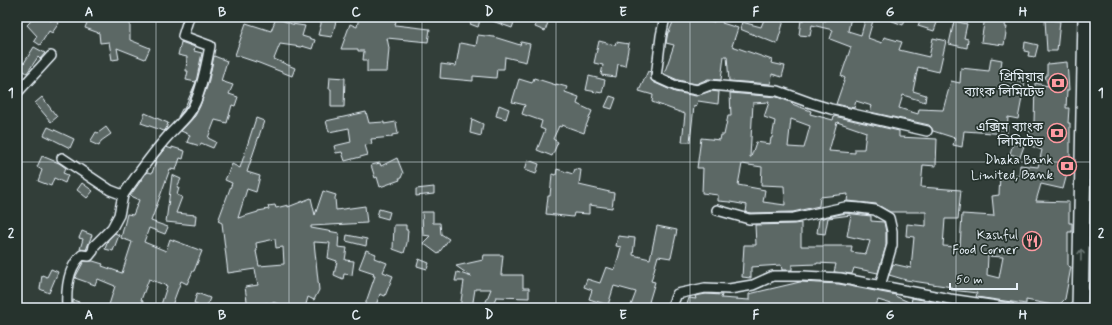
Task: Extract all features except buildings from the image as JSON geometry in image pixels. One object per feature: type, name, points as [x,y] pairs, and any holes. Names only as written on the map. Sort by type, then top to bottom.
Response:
[{"type":"highway","points":[[1080,308],[1086,17]]},
{"type":"street","points":[[66,308],[68,281],[77,259],[82,255],[90,256],[94,246],[112,228],[119,215],[123,195],[153,154],[188,115],[195,104],[202,82],[210,46],[183,36],[189,17]]},
{"type":"street","points":[[666,17],[661,36],[656,77],[676,86],[697,90],[710,85],[778,91],[824,107],[927,131]]},
{"type":"street","points":[[17,93],[51,56]]},
{"type":"street","points":[[62,158],[110,190],[123,195]]},
{"type":"street","points":[[717,210],[749,219],[794,218],[845,207],[875,210],[889,218],[892,245],[880,286]]},
{"type":"street","points":[[671,308],[677,294],[705,288],[729,289],[753,285],[773,276],[840,278],[880,286],[949,304],[1010,308]]},
{"type":"shaded area","points":[[558,17],[593,17],[587,23]]},
{"type":"place","name":"প্রিমিয়ার ব্যাংক লিমিটেড","points":[[1058,83]]},
{"type":"place","name":"এক্সিম ব্যাংক লিমিটেড","points":[[1057,133]]},
{"type":"place","name":"Dhaka Bank Limited, Bank","points":[[1067,166]]},
{"type":"place","name":"Kashful Food Corner","points":[[1032,241]]}]
